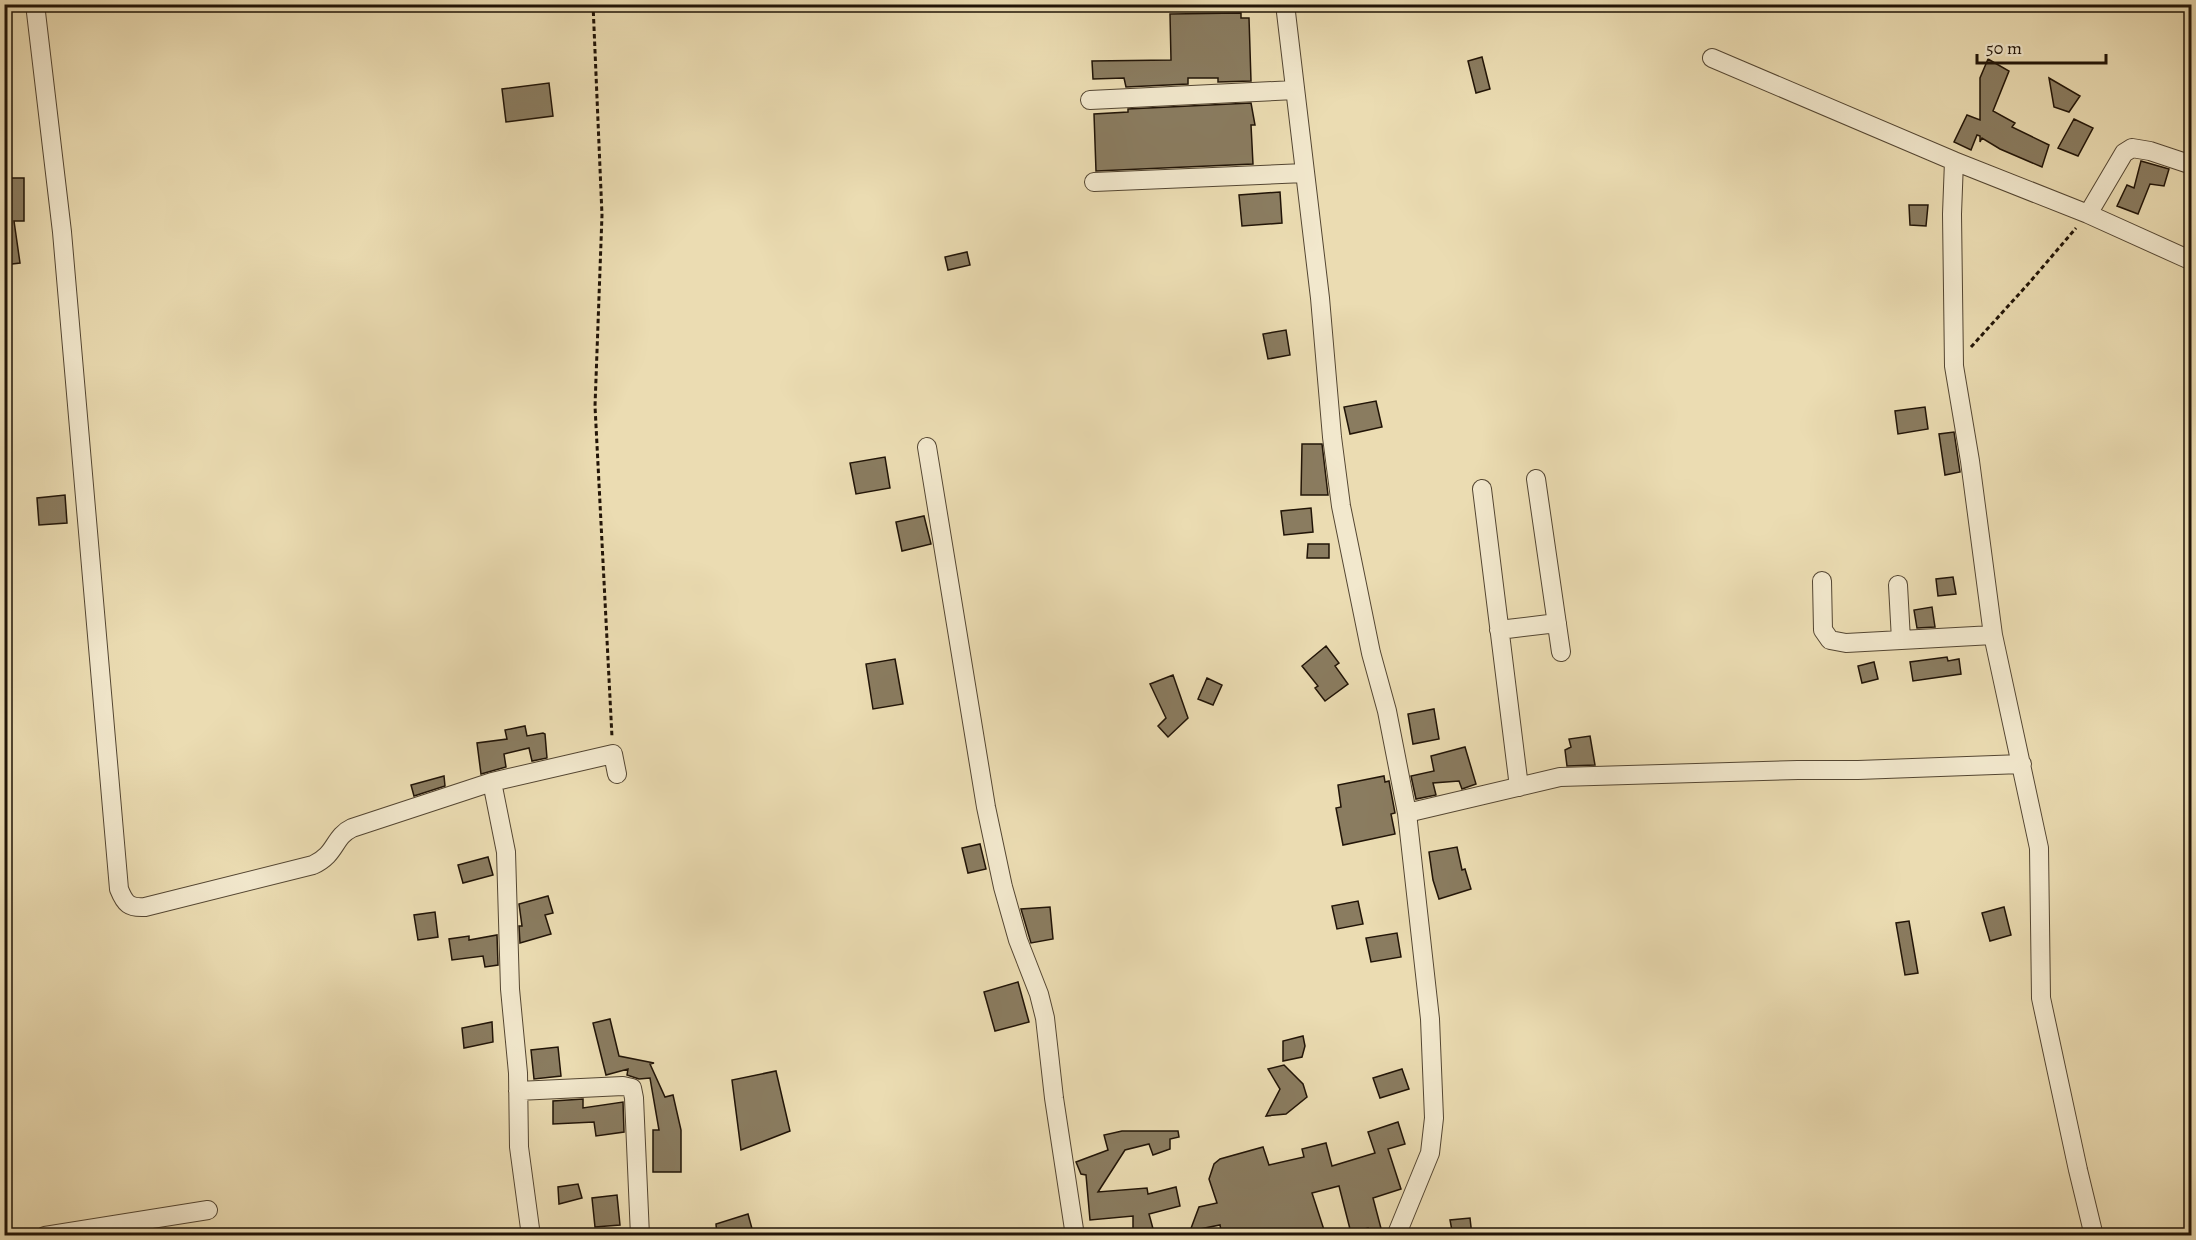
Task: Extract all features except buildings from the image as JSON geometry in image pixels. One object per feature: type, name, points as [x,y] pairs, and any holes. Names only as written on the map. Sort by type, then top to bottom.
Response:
[{"type":"street","points":[[35,4],[62,232],[119,889],[123,899],[133,908],[146,907],[313,865],[324,860],[334,849],[343,832],[492,782],[613,754],[617,774]]},
{"type":"street","points":[[1285,4],[1341,506],[1371,653],[1387,711],[1407,813],[1430,1019],[1434,1118],[1430,1153],[1396,1236]]},
{"type":"street","points":[[1712,58],[1954,161],[2088,214],[2192,261]]},
{"type":"street","points":[[1090,100],[1295,90]]},
{"type":"street","points":[[2088,214],[2124,153],[2132,148],[2150,151],[2192,165]]},
{"type":"street","points":[[1954,161],[1952,214],[1954,366],[1970,461],[1993,635],[2039,848],[2042,998],[2094,1236]]},
{"type":"street","points":[[1094,182],[1305,173]]},
{"type":"street","points":[[927,447],[986,807],[1015,930],[1039,994],[1045,1018],[1054,1098],[1075,1236]]},
{"type":"street","points":[[1536,479],[1561,652]]},
{"type":"street","points":[[1482,489],[1519,787]]},
{"type":"street","points":[[1822,581],[1824,630],[1830,640],[1846,643],[1993,635]]},
{"type":"street","points":[[1898,585],[1901,640]]},
{"type":"street","points":[[1499,630],[1557,623]]},
{"type":"street","points":[[1407,813],[1560,777],[2022,764]]},
{"type":"street","points":[[492,782],[506,852],[510,989],[518,1091],[519,1147],[531,1236]]},
{"type":"street","points":[[518,1091],[623,1086],[632,1088],[640,1236]]},
{"type":"street","points":[[45,1236],[208,1210]]},
{"type":"path","points":[[593,4],[602,215],[595,406],[613,754]]},
{"type":"path","points":[[1954,366],[2088,214]]}]
